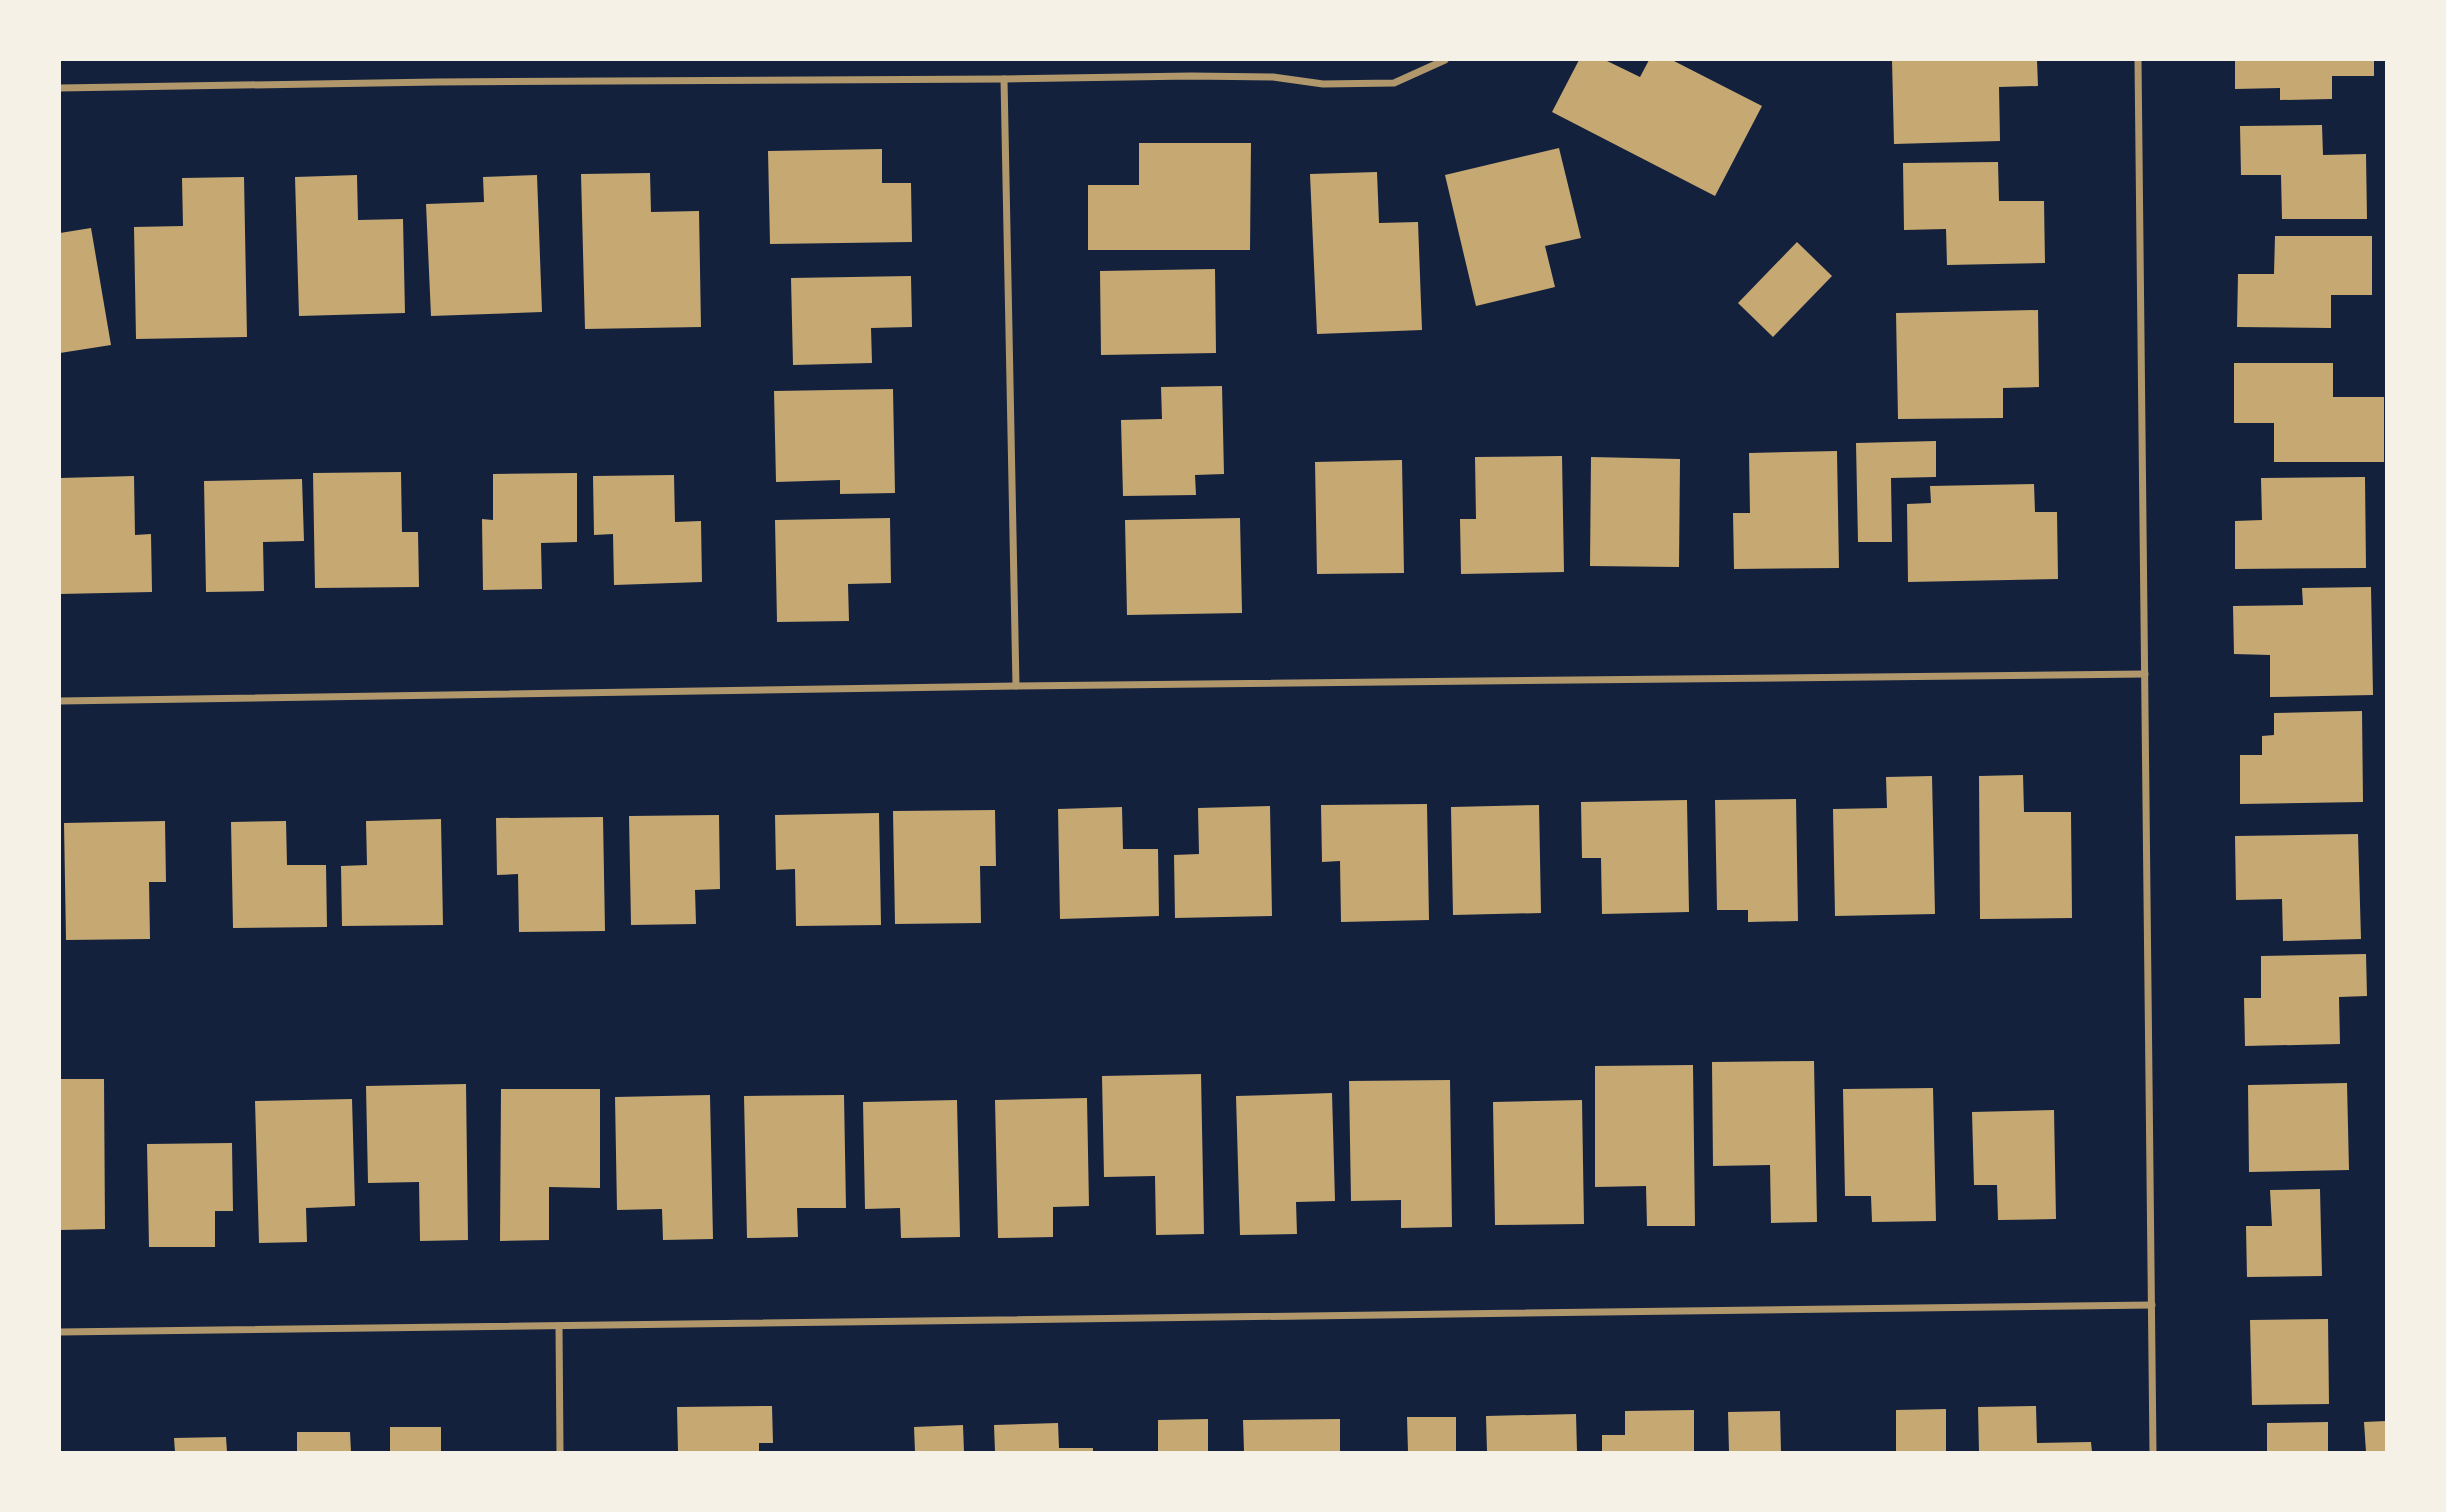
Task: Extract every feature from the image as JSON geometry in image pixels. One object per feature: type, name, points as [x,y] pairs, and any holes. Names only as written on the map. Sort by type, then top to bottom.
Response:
[{"type":"street","points":[[60,88],[1191,76],[1273,77],[1323,84],[1394,83],[1445,60]]},
{"type":"street","points":[[2138,60],[2153,1452]]},
{"type":"street","points":[[1004,79],[1016,686]]},
{"type":"street","points":[[60,701],[1016,686],[2145,674]]},
{"type":"street","points":[[60,1332],[2152,1305]]},
{"type":"street","points":[[559,1325],[560,1452]]},
{"type":"building","points":[[1579,60],[1605,60],[1640,77],[1649,60],[1672,60],[1762,106],[1715,196],[1552,112]]},
{"type":"building","points":[[1892,60],[2037,60],[2038,86],[1999,87],[2000,141],[1894,144]]},
{"type":"building","points":[[2235,60],[2374,60],[2374,76],[2332,76],[2332,99],[2280,100],[2280,88],[2235,89]]},
{"type":"building","points":[[2322,125],[2323,155],[2366,154],[2367,219],[2282,219],[2281,175],[2241,175],[2240,126]]},
{"type":"building","points":[[1139,143],[1251,143],[1250,250],[1088,250],[1088,185],[1139,185]]},
{"type":"building","points":[[1559,148],[1581,238],[1545,246],[1555,287],[1476,306],[1445,175]]},
{"type":"building","points":[[882,149],[882,183],[911,183],[912,242],[770,244],[768,151]]},
{"type":"building","points":[[1998,162],[1999,201],[2044,201],[2045,263],[1947,265],[1946,229],[1904,230],[1903,163]]},
{"type":"building","points":[[1377,172],[1379,223],[1418,222],[1422,330],[1317,334],[1310,174]]},
{"type":"building","points":[[650,173],[651,212],[699,211],[701,327],[585,329],[581,174]]},
{"type":"building","points":[[357,175],[358,220],[403,219],[405,313],[299,316],[295,177]]},
{"type":"building","points":[[537,175],[542,312],[431,316],[426,204],[484,202],[483,177]]},
{"type":"building","points":[[244,177],[247,337],[136,339],[134,227],[183,226],[182,178]]},
{"type":"building","points":[[91,228],[111,345],[60,353],[60,233]]},
{"type":"building","points":[[2275,236],[2372,236],[2372,295],[2331,295],[2331,328],[2237,327],[2238,274],[2274,274]]},
{"type":"building","points":[[1797,242],[1832,276],[1773,337],[1738,303]]},
{"type":"building","points":[[1215,269],[1216,353],[1101,355],[1100,271]]},
{"type":"building","points":[[911,276],[912,327],[871,328],[872,363],[793,365],[791,278]]},
{"type":"building","points":[[2038,310],[2039,387],[2003,388],[2003,418],[1898,419],[1896,313]]},
{"type":"building","points":[[2234,363],[2333,363],[2333,397],[2384,397],[2384,462],[2274,462],[2274,423],[2234,423]]},
{"type":"building","points":[[1222,386],[1224,474],[1195,475],[1196,495],[1123,496],[1121,420],[1162,419],[1161,387]]},
{"type":"building","points":[[893,389],[895,493],[840,494],[840,480],[776,482],[774,391]]},
{"type":"building","points":[[1936,441],[1936,477],[1891,478],[1892,542],[1858,542],[1856,443]]},
{"type":"building","points":[[1837,451],[1839,568],[1734,569],[1733,513],[1750,513],[1749,453]]},
{"type":"building","points":[[1562,456],[1564,572],[1461,574],[1460,519],[1476,519],[1475,457]]},
{"type":"building","points":[[1591,457],[1680,459],[1679,567],[1590,566]]},
{"type":"building","points":[[1402,460],[1404,573],[1317,574],[1315,462]]},
{"type":"building","points":[[401,472],[402,532],[418,532],[419,587],[315,588],[313,473]]},
{"type":"building","points":[[577,473],[577,542],[541,543],[542,589],[483,590],[482,519],[493,520],[493,474]]},
{"type":"building","points":[[674,475],[675,522],[701,521],[702,582],[614,585],[613,534],[594,535],[593,476]]},
{"type":"building","points":[[134,476],[135,535],[151,534],[152,592],[60,594],[60,478]]},
{"type":"building","points":[[2365,477],[2366,568],[2235,569],[2235,521],[2262,520],[2261,478]]},
{"type":"building","points":[[302,479],[304,541],[263,542],[264,591],[206,592],[204,481]]},
{"type":"building","points":[[2034,484],[2035,512],[2057,512],[2058,579],[1908,582],[1907,504],[1931,503],[1930,486]]},
{"type":"building","points":[[890,518],[891,583],[848,584],[849,621],[777,622],[775,520]]},
{"type":"building","points":[[1240,518],[1242,613],[1127,615],[1125,520]]},
{"type":"building","points":[[2371,587],[2373,695],[2270,697],[2270,655],[2234,654],[2233,606],[2303,605],[2302,588]]},
{"type":"building","points":[[2362,711],[2363,802],[2240,804],[2240,755],[2262,755],[2262,736],[2274,735],[2274,713]]},
{"type":"building","points":[[2023,775],[2024,812],[2071,812],[2072,918],[1980,919],[1979,776]]},
{"type":"building","points":[[1932,776],[1935,914],[1835,916],[1833,809],[1887,808],[1886,777]]},
{"type":"building","points":[[1796,799],[1798,921],[1748,922],[1748,910],[1717,910],[1715,800]]},
{"type":"building","points":[[1687,800],[1689,912],[1602,914],[1601,858],[1582,858],[1581,802]]},
{"type":"building","points":[[1427,804],[1429,920],[1341,922],[1340,861],[1322,862],[1321,805]]},
{"type":"building","points":[[1539,805],[1541,913],[1453,915],[1451,807]]},
{"type":"building","points":[[1270,806],[1272,916],[1175,918],[1174,855],[1199,854],[1198,808]]},
{"type":"building","points":[[1122,807],[1123,849],[1158,849],[1159,916],[1060,919],[1058,809]]},
{"type":"building","points":[[995,810],[996,866],[980,866],[981,923],[895,924],[893,811]]},
{"type":"building","points":[[879,813],[881,925],[796,926],[795,869],[776,870],[775,815]]},
{"type":"building","points":[[719,815],[720,889],[695,890],[696,924],[631,925],[629,816]]},
{"type":"building","points":[[603,817],[605,931],[519,932],[518,874],[497,875],[496,818]]},
{"type":"building","points":[[441,819],[443,925],[342,926],[341,866],[367,865],[366,821]]},
{"type":"building","points":[[165,821],[166,882],[149,882],[150,939],[66,940],[64,823]]},
{"type":"building","points":[[286,821],[287,865],[326,865],[327,927],[233,928],[231,822]]},
{"type":"building","points":[[2358,834],[2361,939],[2283,941],[2282,899],[2236,900],[2235,836]]},
{"type":"building","points":[[2366,954],[2367,996],[2339,997],[2340,1044],[2245,1046],[2244,998],[2261,998],[2261,956]]},
{"type":"building","points":[[1814,1061],[1817,1222],[1771,1223],[1770,1165],[1713,1166],[1712,1062]]},
{"type":"building","points":[[1693,1065],[1695,1226],[1647,1226],[1646,1186],[1595,1187],[1595,1066]]},
{"type":"building","points":[[1201,1074],[1204,1234],[1156,1235],[1155,1176],[1104,1177],[1102,1076]]},
{"type":"building","points":[[60,1079],[104,1079],[105,1229],[60,1230]]},
{"type":"building","points":[[1450,1080],[1452,1227],[1401,1228],[1401,1200],[1351,1201],[1349,1081]]},
{"type":"building","points":[[2347,1083],[2349,1170],[2249,1172],[2248,1085]]},
{"type":"building","points":[[466,1084],[468,1240],[420,1241],[419,1182],[368,1183],[366,1086]]},
{"type":"building","points":[[1933,1088],[1936,1221],[1872,1222],[1871,1196],[1845,1196],[1843,1089]]},
{"type":"building","points":[[501,1089],[600,1089],[600,1188],[549,1187],[549,1240],[500,1241]]},
{"type":"building","points":[[1332,1093],[1335,1201],[1296,1202],[1297,1234],[1240,1235],[1236,1096]]},
{"type":"building","points":[[710,1095],[713,1239],[663,1240],[662,1209],[617,1210],[615,1097]]},
{"type":"building","points":[[844,1095],[846,1208],[797,1208],[798,1237],[747,1238],[744,1096]]},
{"type":"building","points":[[1087,1098],[1089,1206],[1053,1207],[1053,1237],[998,1238],[995,1100]]},
{"type":"building","points":[[352,1099],[355,1206],[306,1208],[307,1242],[259,1243],[255,1101]]},
{"type":"building","points":[[957,1100],[960,1237],[901,1238],[900,1208],[865,1209],[863,1102]]},
{"type":"building","points":[[1582,1100],[1584,1224],[1495,1225],[1493,1102]]},
{"type":"building","points":[[2054,1110],[2056,1219],[1998,1220],[1997,1185],[1974,1185],[1972,1112]]},
{"type":"building","points":[[232,1143],[233,1211],[215,1211],[215,1247],[149,1247],[147,1144]]},
{"type":"building","points":[[2320,1189],[2322,1276],[2247,1277],[2246,1226],[2272,1226],[2270,1190]]},
{"type":"building","points":[[2328,1319],[2329,1404],[2252,1405],[2250,1320]]},
{"type":"building","points":[[772,1406],[773,1443],[759,1443],[759,1452],[678,1452],[677,1407]]},
{"type":"building","points":[[2036,1406],[2037,1443],[2091,1442],[2092,1452],[1979,1452],[1978,1407]]},
{"type":"building","points":[[1946,1409],[1946,1452],[1896,1452],[1896,1410]]},
{"type":"building","points":[[1694,1410],[1694,1452],[1602,1452],[1602,1435],[1625,1435],[1625,1411]]},
{"type":"building","points":[[1780,1411],[1781,1452],[1729,1452],[1728,1412]]},
{"type":"building","points":[[1576,1414],[1577,1452],[1487,1452],[1486,1416]]},
{"type":"building","points":[[1407,1417],[1456,1417],[1456,1452],[1408,1452]]},
{"type":"building","points":[[1208,1419],[1208,1452],[1158,1452],[1158,1420]]},
{"type":"building","points":[[1340,1419],[1340,1452],[1244,1452],[1243,1420]]},
{"type":"building","points":[[2386,1421],[2386,1452],[2366,1452],[2364,1422]]},
{"type":"building","points":[[2328,1422],[2328,1452],[2267,1452],[2267,1423]]},
{"type":"building","points":[[1058,1423],[1059,1448],[1093,1448],[1093,1452],[995,1452],[994,1425]]},
{"type":"building","points":[[963,1425],[964,1452],[915,1452],[914,1427]]},
{"type":"building","points":[[390,1427],[441,1427],[441,1452],[390,1452]]},
{"type":"building","points":[[297,1432],[350,1432],[351,1452],[297,1452]]},
{"type":"building","points":[[226,1437],[227,1452],[175,1452],[174,1438]]}]
